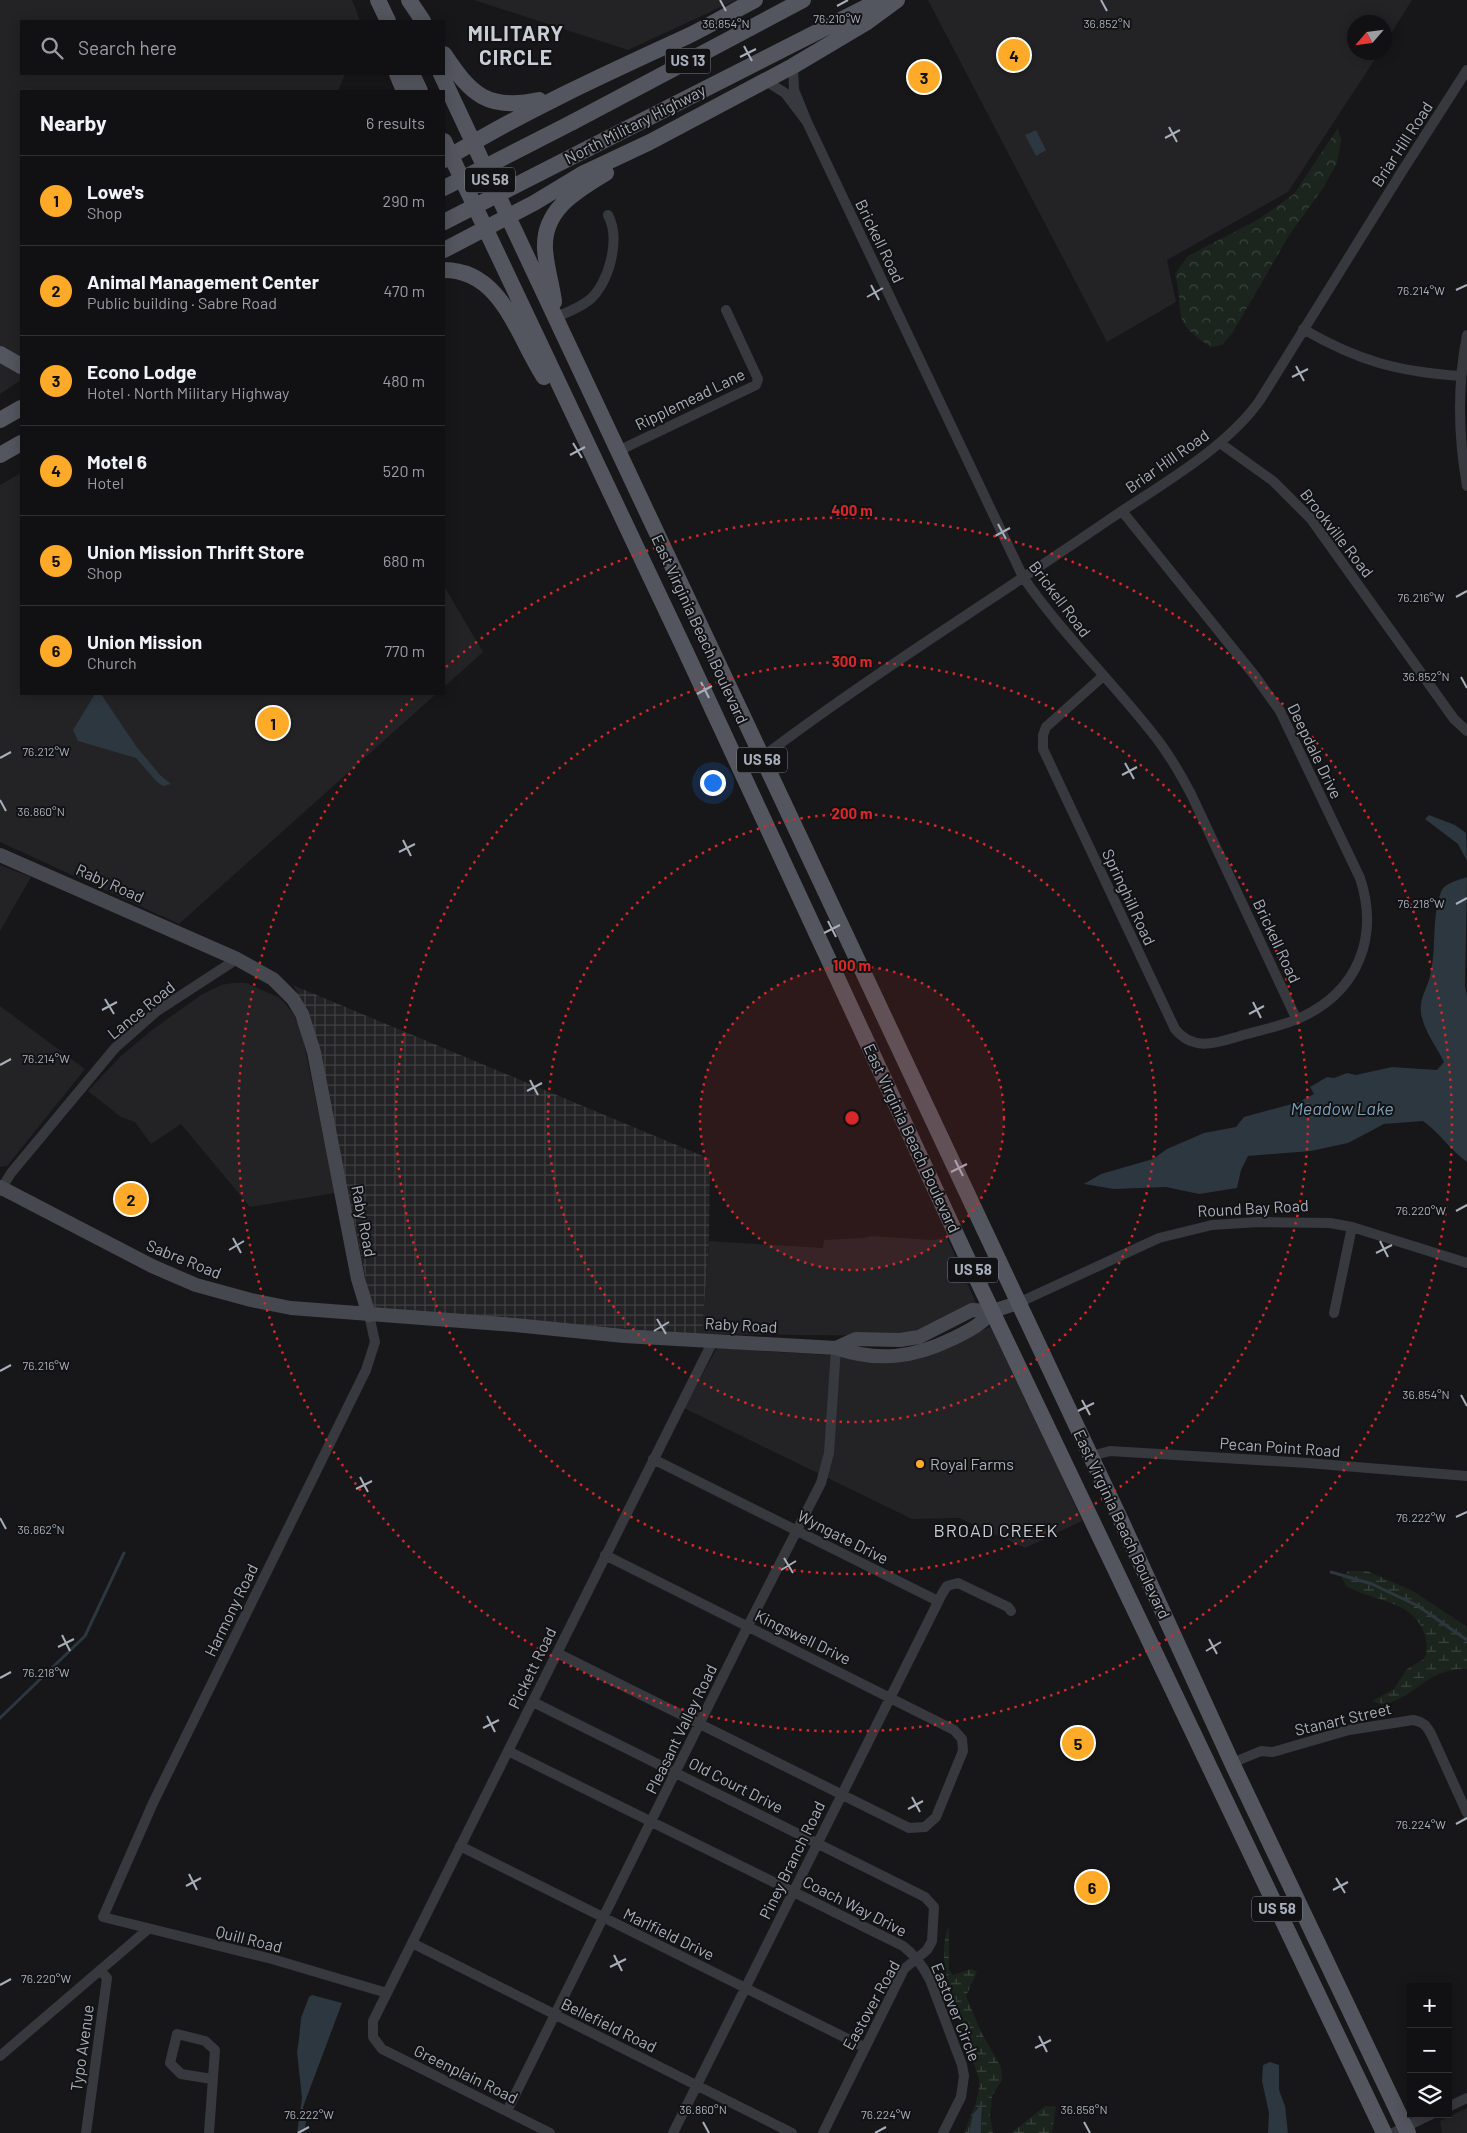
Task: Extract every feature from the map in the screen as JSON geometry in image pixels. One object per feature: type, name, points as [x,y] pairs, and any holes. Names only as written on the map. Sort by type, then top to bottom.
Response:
[{"type":"main road","points":[[368,0],[376,20]]},
{"type":"main road","points":[[378,0],[388,20]]},
{"type":"main road","points":[[408,0],[417,20]]},
{"type":"main road","points":[[408,0],[422,20]]},
{"type":"main road","points":[[446,152],[472,142],[563,94],[700,30],[755,0]]},
{"type":"main road","name":"North Military Highway","points":[[445,187],[803,0]]},
{"type":"main road","name":"North Military Highway","points":[[445,221],[880,0]]},
{"type":"main road","points":[[445,250],[508,217],[582,174],[766,81],[867,22],[897,0]]},
{"type":"main road","points":[[445,55],[472,91],[493,102],[519,104],[563,94]]},
{"type":"main road","points":[[397,75],[404,90]]},
{"type":"main road","points":[[412,75],[420,90]]},
{"type":"main road","name":"East Virginia Beach Boulevard","points":[[441,75],[557,317],[761,758],[1091,1456],[1402,2131]]},
{"type":"main road","points":[[557,317],[545,249],[547,230],[554,213],[573,193],[700,116]]},
{"type":"main road","name":"East Virginia Beach Boulevard","points":[[446,152],[486,229],[575,422],[684,648],[993,1311],[1384,2133]]},
{"type":"main road","points":[[445,270],[460,271],[474,276],[495,292],[540,370],[575,422]]},
{"type":"main road","points":[[0,354],[20,365]]},
{"type":"main road","points":[[0,420],[20,409]]},
{"type":"main road","points":[[0,455],[20,444]]},
{"type":"street","name":"Brickell Road","points":[[793,66],[794,90],[807,122],[1023,577],[1052,618],[1157,739],[1192,794],[1297,1020]]},
{"type":"street","name":"Briar Hill Road","points":[[761,758],[1220,443],[1249,415],[1467,70]]},
{"type":"street","name":"Brickell Road","points":[[766,81],[785,93],[807,122]]},
{"type":"street","points":[[557,317],[589,301],[602,282],[615,244],[614,231],[608,215]]},
{"type":"street","name":"Ripplemead Lane","points":[[618,451],[756,385],[758,379],[726,310]]},
{"type":"street","points":[[1303,329],[1371,363],[1426,374],[1461,376]]},
{"type":"street","points":[[1467,335],[1461,376],[1459,433],[1467,486]]},
{"type":"street","name":"Brookville Road","points":[[1220,443],[1273,481],[1311,519],[1454,719],[1467,731]]},
{"type":"street","name":"Deepdale Drive","points":[[1122,511],[1255,676],[1280,711],[1360,878],[1365,893],[1368,922],[1361,956],[1349,978],[1333,997],[1297,1020]]},
{"type":"street","name":"Springhill Road","points":[[1102,677],[1046,727],[1043,735],[1043,749],[1174,1029],[1188,1041],[1204,1045],[1297,1020]]},
{"type":"street","name":"Raby Road","points":[[0,854],[237,959],[273,979],[284,988],[302,1014],[309,1032],[358,1279],[369,1315],[713,1341],[836,1348],[856,1339],[900,1340],[919,1337],[972,1310],[993,1311]]},
{"type":"street","name":"Lance Road","points":[[1,1188],[11,1173],[115,1048],[157,1011],[237,959]]},
{"type":"street","name":"Sabre Road","points":[[1,1188],[152,1266],[196,1285],[290,1308],[369,1315]]},
{"type":"street","name":"Round Bay Road","points":[[993,1311],[1018,1303],[1135,1248],[1185,1230],[1212,1225],[1258,1222],[1315,1222],[1352,1227],[1467,1263]]},
{"type":"street","points":[[1334,1313],[1352,1227]]},
{"type":"street","name":"Harmony Road","points":[[103,1917],[153,1803],[366,1370],[375,1342],[369,1315]]},
{"type":"street","name":"Pickett Road","points":[[373,2037],[373,2021],[713,1341]]},
{"type":"street","name":"Pleasant Valley Road","points":[[507,2111],[826,1472],[836,1348]]},
{"type":"street","name":"Pecan Point Road","points":[[1091,1456],[1110,1451],[1307,1463],[1467,1476]]},
{"type":"street","name":"Wyngate Drive","points":[[653,1459],[938,1601]]},
{"type":"street","name":"Kingswell Drive","points":[[605,1555],[891,1698],[958,1734],[963,1746],[958,1762],[936,1817],[926,1827],[909,1828],[841,1795]]},
{"type":"street","points":[[938,1601],[947,1586],[958,1583],[1008,1607],[1010,1611]]},
{"type":"street","name":"Piney Branch Road","points":[[673,2133],[938,1601]]},
{"type":"street","points":[[557,1653],[841,1795]]},
{"type":"street","name":"Old Court Drive","points":[[533,1702],[817,1843]]},
{"type":"street","name":"Stanart Street","points":[[1232,1763],[1261,1751],[1273,1752],[1349,1730],[1413,1720],[1420,1721],[1426,1724],[1467,1813]]},
{"type":"street","name":"Coach Way Drive","points":[[508,1751],[903,1946],[917,1958]]},
{"type":"street","name":"Eastover Road","points":[[817,1843],[925,1897],[934,1907],[932,1941],[928,1950],[904,1969],[823,2133]]},
{"type":"street","name":"Marlfield Drive","points":[[460,1846],[864,2047]]},
{"type":"street","name":"Quill Road","points":[[103,1917],[147,1930],[272,1959],[387,1993]]},
{"type":"street","name":"Typo Avenue","points":[[0,2056],[147,1930]]},
{"type":"street","name":"Bellefield Road","points":[[412,1943],[792,2133]]},
{"type":"street","name":"Eastover Circle","points":[[917,1958],[930,1980],[962,2065],[964,2076],[961,2097],[943,2133]]},
{"type":"street","name":"Typo Avenue","points":[[86,2133],[107,1978],[100,1970]]},
{"type":"street","points":[[209,2133],[215,2050],[205,2041],[177,2034],[170,2063],[181,2074],[212,2079]]},
{"type":"street","name":"Greenplain Road","points":[[373,2037],[382,2049],[550,2133]]},
{"type":"street","points":[[1452,2105],[1467,2098]]},
{"type":"street","points":[[1402,2131],[1425,2118]]},
{"type":"shaded area","points":[[0,0],[352,0],[360,20],[20,20],[20,75],[345,75],[338,90],[20,90],[20,381],[0,394]]},
{"type":"shaded area","name":"MILITARY CIRCLE","points":[[474,0],[736,0],[628,50]]},
{"type":"shaded area","points":[[928,0],[1412,0],[1392,32],[1392,15],[1347,15],[1347,60],[1374,60],[1288,192],[1167,260],[1176,302],[1107,342]]},
{"type":"shaded area","points":[[20,474],[20,695],[435,695],[179,924],[0,842],[0,485]]},
{"type":"shaded area","points":[[445,588],[483,652],[445,686]]},
{"type":"shaded area","points":[[0,865],[31,877],[0,931]]},
{"type":"shaded area","points":[[246,983],[280,998],[293,1013],[301,1029],[335,1193],[250,1207],[181,1124],[151,1144],[135,1122],[121,1117],[88,1091],[121,1056],[152,1030],[201,995],[221,985]]},
{"type":"shaded area","points":[[295,986],[710,1159],[709,1241],[702,1334],[372,1310],[321,1057]]},
{"type":"shaded area","points":[[0,1006],[85,1069],[7,1166],[0,1167]]},
{"type":"shaded area","points":[[870,1236],[932,1240],[947,1238],[976,1303],[929,1330],[896,1336],[702,1334],[709,1241],[823,1248],[824,1240]]},
{"type":"shaded area","points":[[994,1325],[1082,1521],[1025,1548],[959,1518],[912,1519],[684,1408],[717,1348],[841,1356],[924,1356]]},
{"type":"shaded area","points":[[1467,2108],[1467,2133],[1442,2133],[1440,2121],[1452,2118],[1452,2115]]},
{"type":"green space","points":[[1338,128],[1341,140],[1337,163],[1323,188],[1288,237],[1233,332],[1222,345],[1211,347],[1189,330],[1184,323],[1181,316],[1175,274],[1188,256],[1259,219],[1294,194]]},
{"type":"green space","points":[[1348,1571],[1367,1571],[1413,1591],[1467,1627],[1467,1669],[1439,1674],[1407,1695],[1390,1703],[1372,1701],[1394,1689],[1407,1669],[1424,1659],[1427,1650],[1425,1636],[1420,1624],[1403,1609],[1346,1586],[1342,1578]]},
{"type":"green space","points":[[949,1926],[949,1970],[953,1975],[971,1969],[977,1972],[966,1996],[981,2032],[1001,2067],[1002,2080],[992,2096],[990,2116],[993,2133],[981,2133],[983,2111],[970,2128],[969,2133],[965,2133],[977,2099],[979,2078],[959,2023],[947,1980],[944,1960],[945,1942]]},
{"type":"green space","points":[[1045,2106],[1056,2107],[1052,2133],[1011,2133]]},
{"type":"water","points":[[1036,130],[1046,150],[1036,156],[1025,135]]},
{"type":"water","points":[[94,695],[102,695],[136,746],[160,775],[171,784],[163,786],[157,782],[136,758],[78,741],[73,730]]},
{"type":"water","points":[[1429,815],[1455,825],[1466,833],[1467,861],[1458,844],[1425,819]]},
{"type":"water","name":"Meadow Lake","points":[[1467,877],[1465,986],[1467,997],[1467,1162],[1423,1121],[1384,1124],[1348,1143],[1311,1151],[1248,1156],[1241,1170],[1237,1188],[1199,1194],[1166,1187],[1114,1189],[1084,1184],[1101,1174],[1153,1159],[1167,1149],[1204,1133],[1236,1127],[1244,1117],[1299,1102],[1314,1094],[1310,1087],[1327,1077],[1334,1078],[1347,1073],[1356,1075],[1392,1067],[1437,1070],[1444,1062],[1425,1026],[1421,1013],[1421,1003],[1432,966],[1436,913],[1441,892],[1448,884]]},
{"type":"water","points":[[312,1995],[342,2003],[303,2107],[306,2122],[304,2132],[297,2133],[302,2098],[297,2052],[301,2018],[309,1997]]},
{"type":"water","points":[[1270,2062],[1279,2065],[1279,2090],[1285,2106],[1288,2133],[1268,2133],[1269,2113],[1262,2081],[1263,2065]]},
{"type":"water","points":[[982,2104],[981,2133],[969,2133],[973,2114]]},
{"type":"waterway","points":[[0,1718],[85,1636],[124,1553]]},
{"type":"waterway","points":[[1331,1572],[1372,1584],[1418,1606],[1467,1640]]},
{"type":"place","name":"Motel 6","points":[[1014,55]]},
{"type":"place","name":"Econo Lodge","points":[[924,77]]},
{"type":"place","name":"Lowe's","points":[[273,723]]},
{"type":"place","name":"Animal Management Center","points":[[131,1199]]},
{"type":"place","name":"Royal Farms","points":[[920,1464]]},
{"type":"place","name":"Union Mission Thrift Store","points":[[1078,1743]]},
{"type":"place","name":"Union Mission","points":[[1092,1887]]},
{"type":"district","name":"MILITARY CIRCLE","points":[[516,46]]},
{"type":"district","name":"BROAD CREEK","points":[[996,1531]]}]
